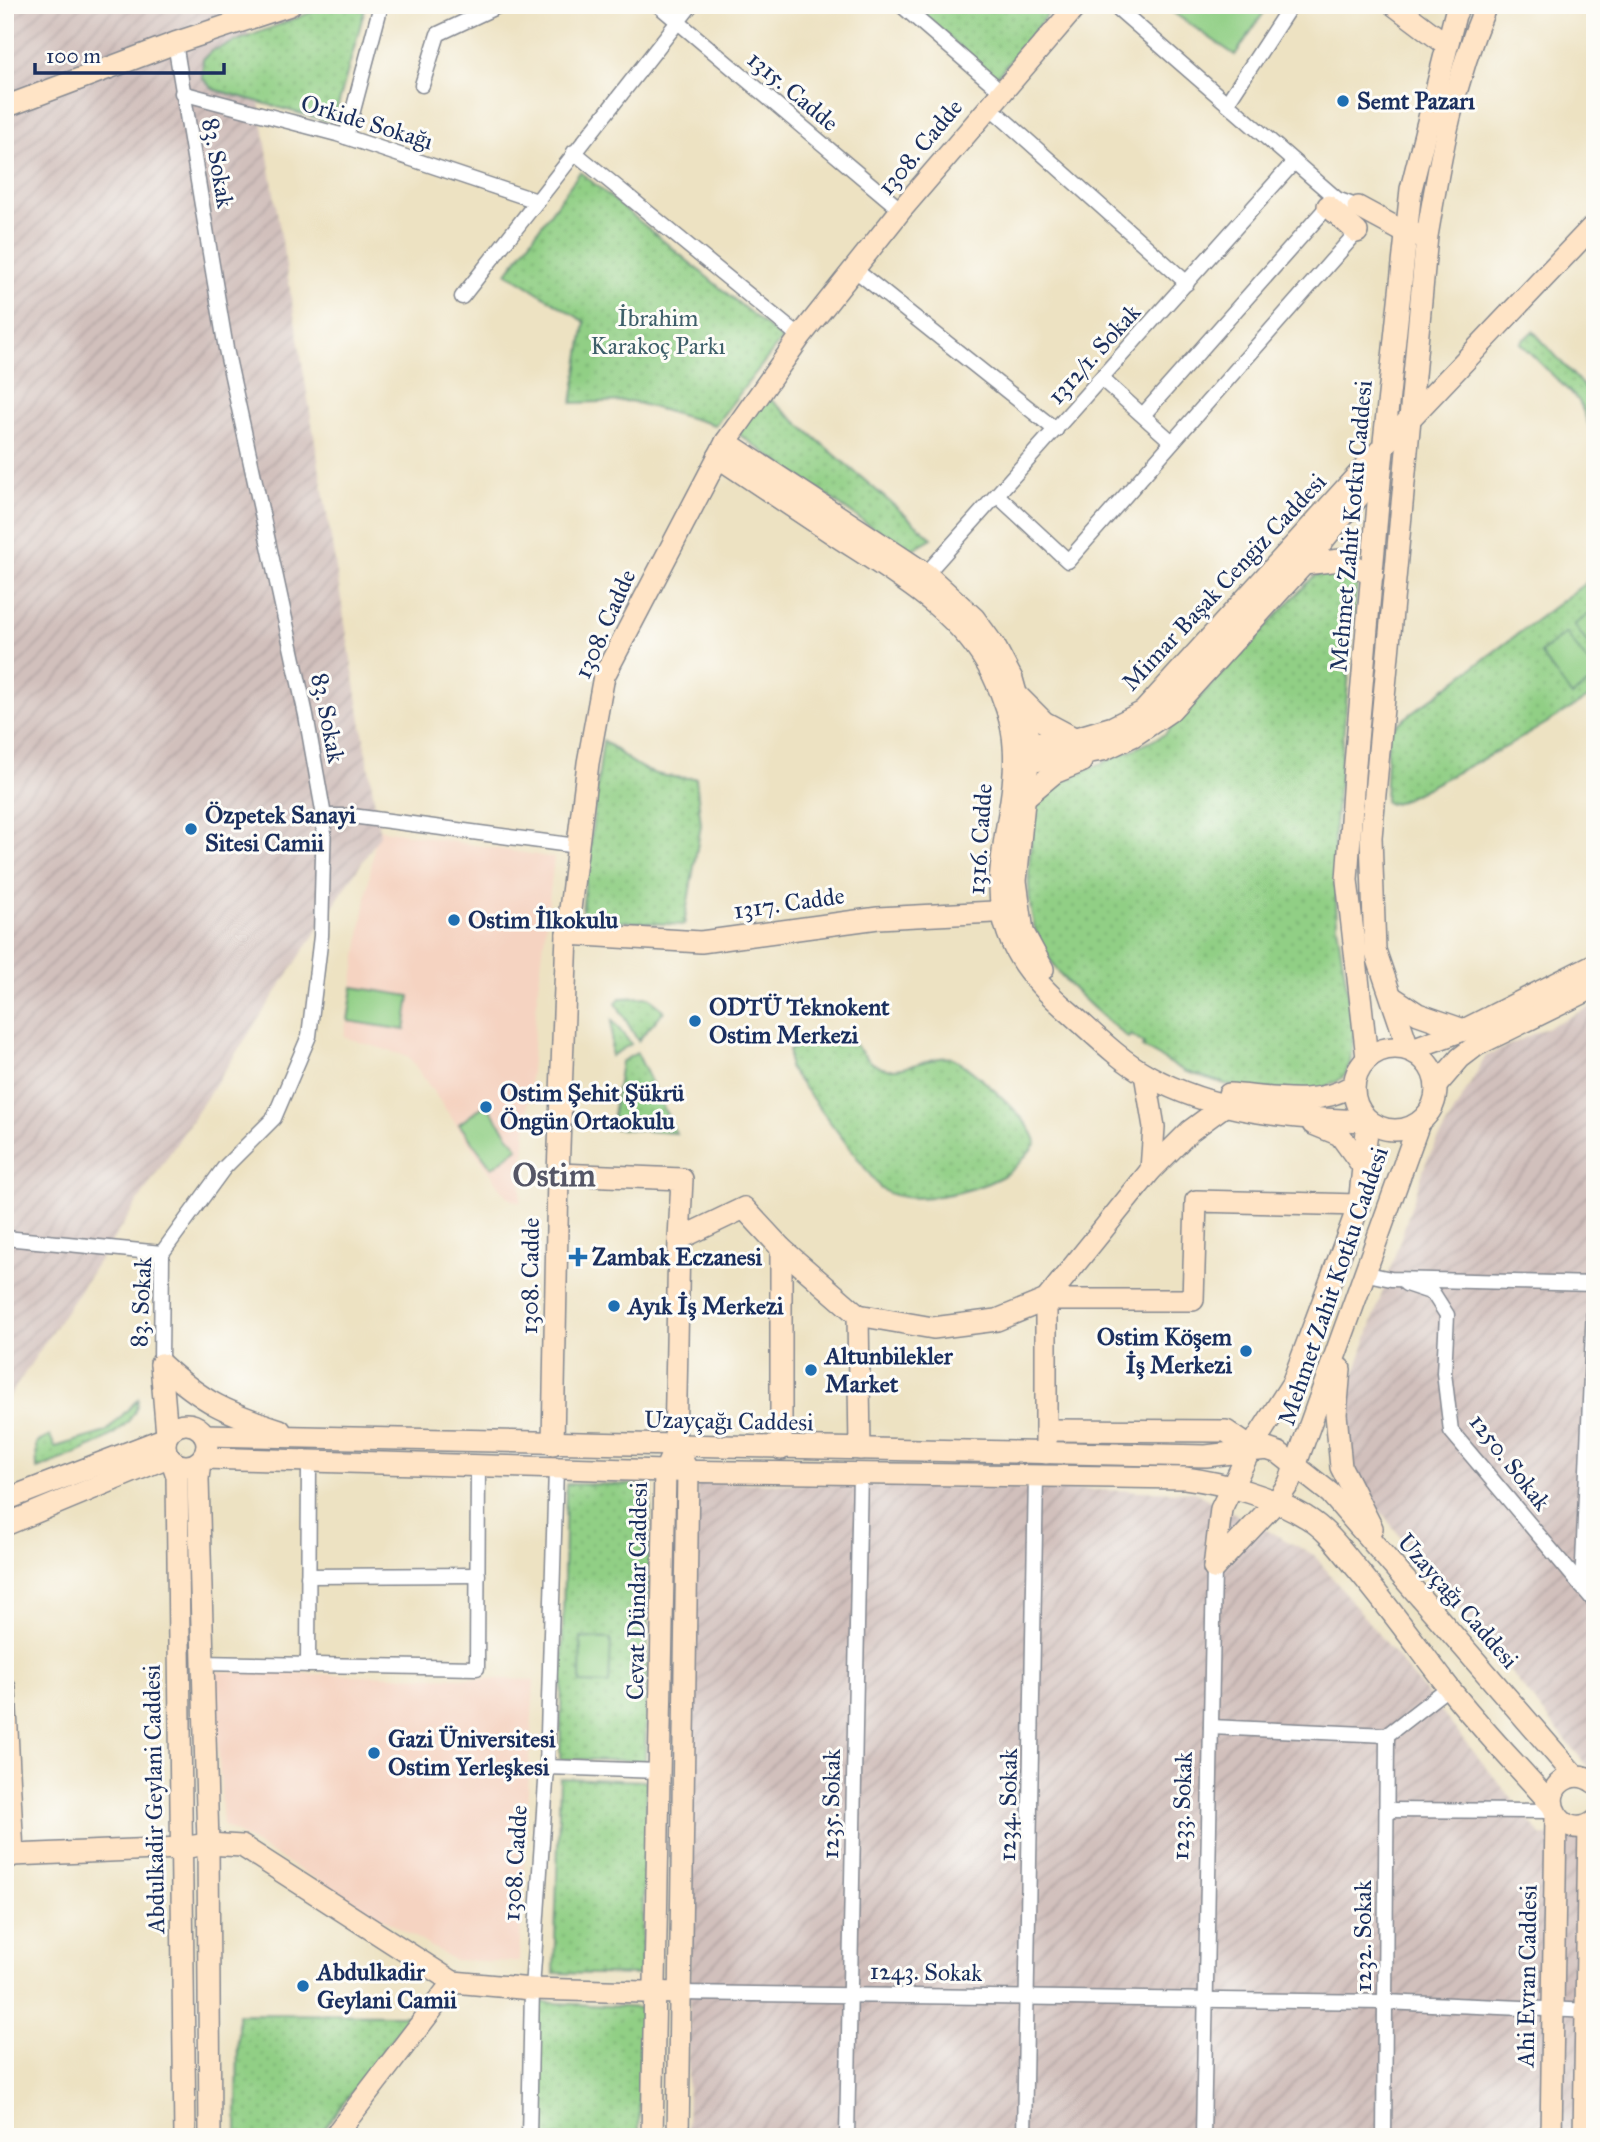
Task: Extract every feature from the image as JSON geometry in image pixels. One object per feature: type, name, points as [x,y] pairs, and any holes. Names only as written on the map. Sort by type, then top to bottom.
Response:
[{"type":"street","points":[[5,107],[175,43],[290,5]]},
{"type":"street","points":[[346,137],[381,5]]},
{"type":"street","points":[[422,85],[438,34],[500,5]]},
{"type":"street","name":"1315. Cadde","points":[[658,5],[676,23],[901,210]]},
{"type":"street","points":[[462,297],[691,5]]},
{"type":"street","points":[[901,5],[1187,283]]},
{"type":"street","name":"1308. Cadde","points":[[554,1444],[558,1174],[567,934],[588,763],[604,676],[722,449],[800,337],[901,210],[1077,5]]},
{"type":"street","points":[[1114,5],[1336,198],[1417,234]]},
{"type":"street","points":[[1227,103],[1291,5]]},
{"type":"street","points":[[1394,5],[1447,45]]},
{"type":"street","name":"Mehmet Zahit Kotku Caddesi","points":[[1409,1050],[1375,950],[1371,837],[1416,363],[1417,234],[1410,205],[1447,45],[1460,5]]},
{"type":"street","name":"Mehmet Zahit Kotku Caddesi","points":[[1367,1058],[1347,880],[1383,447],[1417,234],[1432,207],[1442,141],[1453,94],[1486,5]]},
{"type":"street","name":"83. Sokak","points":[[161,1364],[162,1253],[224,1168],[274,1118],[309,1036],[321,936],[324,816],[306,715],[226,348],[175,43]]},
{"type":"street","name":"Orkide Sokağı","points":[[182,93],[346,137],[537,201]]},
{"type":"street","points":[[574,152],[800,337]]},
{"type":"street","name":"1312/1. Sokak","points":[[926,574],[1294,162]]},
{"type":"street","points":[[998,496],[1068,561],[1357,232],[1328,206],[1143,415]]},
{"type":"street","points":[[1358,207],[1432,207]]},
{"type":"street","name":"Mimar Başak Cengiz Caddesi","points":[[1021,754],[1113,727],[1143,712],[1383,447],[1409,423],[1595,224]]},
{"type":"street","points":[[854,269],[1056,430]]},
{"type":"street","points":[[1416,363],[1424,375],[1446,383]]},
{"type":"street","points":[[1101,379],[1172,442]]},
{"type":"street","name":"Mimar Başak Cengiz Caddesi","points":[[1021,754],[1103,750],[1133,736],[1170,711],[1304,564],[1381,470],[1409,423]]},
{"type":"street","name":"1316. Cadde","points":[[722,449],[926,574],[974,618],[995,647],[1012,679],[1017,695],[1024,798],[1016,881],[1010,911],[1010,942],[1032,978],[1101,1042],[1145,1074],[1223,1106],[1298,1117],[1368,1121]]},
{"type":"street","name":"1316. Cadde","points":[[722,449],[927,596],[992,672],[1021,754],[1000,886],[1027,943],[1048,976],[1101,1028],[1142,1059],[1176,1078],[1228,1094],[1313,1100],[1336,1095],[1354,1084]]},
{"type":"street","points":[[1304,564],[1341,560],[1373,575]]},
{"type":"street","points":[[1017,695],[1044,722],[1076,738]]},
{"type":"street","points":[[1024,798],[1054,773],[1103,750]]},
{"type":"street","points":[[324,816],[352,816],[577,846]]},
{"type":"street","name":"1317. Cadde","points":[[567,934],[701,942],[878,918],[1010,911]]},
{"type":"street","points":[[1595,964],[1464,1030],[1409,1050],[1387,1048],[1367,1058],[1354,1084],[1356,1104],[1368,1121],[1393,1130],[1419,1123],[1432,1107],[1436,1086],[1460,1058],[1477,1045],[1595,987]]},
{"type":"street","points":[[1392,997],[1418,1014],[1464,1030]]},
{"type":"street","points":[[1409,1050],[1428,1063],[1436,1086]]},
{"type":"street","points":[[1145,1074],[1154,1127],[1152,1170]]},
{"type":"street","points":[[1046,1453],[1046,1300],[1152,1170],[1190,1131],[1223,1106]]},
{"type":"street","points":[[1298,1117],[1340,1135],[1364,1168]]},
{"type":"street","name":"Mehmet Zahit Kotku Caddesi","points":[[1214,1568],[1221,1509],[1251,1448],[1292,1384],[1359,1205],[1368,1121]]},
{"type":"street","name":"Mehmet Zahit Kotku Caddesi","points":[[1277,1501],[1296,1467],[1363,1273],[1419,1123]]},
{"type":"street","points":[[558,1174],[682,1180],[675,1447]]},
{"type":"street","points":[[679,1239],[744,1208],[781,1248],[858,1315],[933,1328],[997,1320],[1046,1300],[1193,1300],[1196,1201],[1359,1205]]},
{"type":"street","points":[[5,1238],[162,1253]]},
{"type":"street","points":[[781,1248],[781,1449]]},
{"type":"street","points":[[1363,1273],[1391,1279],[1595,1284],[1582,1587]]},
{"type":"street","name":"1250. Sokak","points":[[1391,1279],[1433,1293],[1447,1315],[1444,1374],[1451,1431],[1595,1602]]},
{"type":"street","points":[[858,1315],[860,1449]]},
{"type":"street","points":[[1342,1333],[1336,1414],[1341,1467],[1384,1555]]},
{"type":"street","points":[[161,1364],[203,1432],[207,1450],[202,1459],[189,1466],[168,1448]]},
{"type":"street","points":[[161,1364],[194,1394],[214,1406],[304,1438]]},
{"type":"street","name":"Abdulkadir Geylani Caddesi","points":[[161,1364],[168,1448],[177,1476],[185,2137]]},
{"type":"street","points":[[168,1448],[172,1429],[186,1424],[203,1432]]},
{"type":"street","points":[[1046,1430],[1226,1431],[1251,1448]]},
{"type":"street","name":"Uzayçağı Caddesi","points":[[203,1432],[304,1438],[675,1447],[1206,1456],[1251,1448],[1279,1453],[1330,1493],[1589,1780]]},
{"type":"street","name":"Cevat Dündar Caddesi","points":[[652,2137],[665,1471],[675,1447]]},
{"type":"street","name":"Cevat Dündar Caddesi","points":[[675,1447],[688,1471],[678,2137]]},
{"type":"street","points":[[5,1500],[168,1448]]},
{"type":"street","points":[[5,1525],[168,1448]]},
{"type":"street","name":"Uzayçağı Caddesi","points":[[202,1459],[665,1471],[1185,1478],[1232,1487],[1257,1497],[1277,1501]]},
{"type":"street","name":"Abdulkadir Geylani Caddesi","points":[[202,1459],[201,1663],[208,1844],[211,2137]]},
{"type":"street","points":[[308,1665],[309,1461]]},
{"type":"street","points":[[201,1663],[477,1668],[478,1465]]},
{"type":"street","name":"1308. Cadde","points":[[529,2137],[533,1989],[547,1767],[556,1468]]},
{"type":"street","name":"1235. Sokak","points":[[847,2137],[860,1472]]},
{"type":"street","name":"1234. Sokak","points":[[1024,2137],[1036,1475]]},
{"type":"street","points":[[1214,1568],[1277,1501],[1308,1518],[1328,1534],[1390,1609],[1449,1687],[1568,1827],[1593,1824],[1591,2011],[1584,2137]]},
{"type":"street","name":"1233. Sokak","points":[[1203,2137],[1203,2001],[1214,1568]]},
{"type":"street","points":[[308,1576],[478,1575]]},
{"type":"street","points":[[1211,1727],[1387,1735],[1449,1687]]},
{"type":"street","points":[[5,1688],[9,1857],[181,1848],[208,1844],[242,1846],[453,1982],[334,2137]]},
{"type":"street","name":"1232. Sokak","points":[[1384,2137],[1387,1735]]},
{"type":"street","points":[[547,1767],[659,1772]]},
{"type":"street","points":[[1554,1810],[1559,1784],[1589,1780]]},
{"type":"street","points":[[1387,1810],[1554,1810]]},
{"type":"street","name":"Ahi Evran Caddesi","points":[[1551,2137],[1554,1810]]},
{"type":"street","name":"1243. Sokak","points":[[453,1982],[533,1989],[680,1993],[1385,2002],[1552,2012],[1591,2011]]},
{"type":"shaded area","points":[[5,5],[243,5],[380,835],[5,1403]]},
{"type":"shaded area","name":"Ostim İlkokulu","points":[[377,829],[554,858],[537,998],[520,1203],[507,1197],[409,1057],[344,1037]]},
{"type":"shaded area","points":[[1595,1005],[1595,1776],[1349,1473],[1343,1409],[1427,1160],[1486,1056]]},
{"type":"shaded area","points":[[697,1482],[1194,1492],[1314,1555],[1542,1836],[1595,1838],[1595,2137],[687,2137]]},
{"type":"shaded area","name":"Gazi Üniversitesi Ostim Yerleşkesi","points":[[213,1671],[534,1680],[519,1962],[454,1960],[223,1825]]},
{"type":"green space","points":[[330,5],[366,5],[334,120],[326,121],[213,89],[202,78],[203,59],[211,51]]},
{"type":"green space","points":[[911,5],[1055,5],[996,78]]},
{"type":"green space","points":[[1162,5],[1269,5],[1235,55]]},
{"type":"green space","name":"İbrahim Karakoç Parkı","points":[[580,172],[782,339],[715,425],[630,401],[572,403],[585,322],[507,273]]},
{"type":"green space","points":[[1533,331],[1595,399],[1595,440],[1579,401],[1520,343]]},
{"type":"green space","points":[[764,394],[932,538],[907,552],[737,433]]},
{"type":"green space","points":[[1324,571],[1347,576],[1357,586],[1334,836],[1337,926],[1354,1032],[1350,1064],[1345,1075],[1335,1083],[1312,1091],[1238,1088],[1184,1071],[1142,1047],[1144,1044],[1131,1035],[1128,1038],[1095,1010],[1051,962],[1038,939],[1031,913],[1029,884],[1036,805],[1058,785],[1165,734],[1312,578]]},
{"type":"green space","points":[[1595,576],[1595,694],[1508,746],[1401,801],[1389,804],[1385,801],[1388,731]]},
{"type":"green space","points":[[1595,610],[1595,653],[1574,625]]},
{"type":"green space","points":[[1566,633],[1595,672],[1595,678],[1572,696],[1540,653]]},
{"type":"green space","points":[[603,740],[645,770],[667,776],[696,778],[701,825],[684,925],[581,919]]},
{"type":"green space","points":[[353,987],[410,996],[405,1030],[348,1021]]},
{"type":"green space","points":[[649,997],[664,1011],[638,1041],[616,1003],[620,998]]},
{"type":"green space","points":[[612,1020],[631,1044],[611,1056]]},
{"type":"green space","points":[[839,1034],[852,1041],[872,1063],[887,1069],[904,1068],[937,1058],[953,1058],[988,1084],[1014,1110],[1033,1134],[1036,1143],[1006,1174],[974,1188],[924,1198],[893,1195],[881,1189],[789,1068],[789,1050],[825,1035]]},
{"type":"green space","points":[[637,1053],[676,1133],[611,1128],[621,1062]]},
{"type":"green space","points":[[486,1104],[518,1148],[492,1168],[459,1124]]},
{"type":"green space","points":[[138,1399],[135,1412],[126,1424],[113,1434],[37,1469],[36,1443],[50,1436],[55,1447],[106,1432]]},
{"type":"green space","points":[[566,1484],[651,1485],[645,1761],[560,1759]]},
{"type":"green space","points":[[581,1638],[611,1639],[609,1684],[580,1683]]},
{"type":"green space","points":[[560,1778],[647,1781],[641,1975],[554,1973]]},
{"type":"green space","points":[[538,2002],[641,2008],[639,2137],[537,2137]]},
{"type":"green space","points":[[238,2014],[410,2015],[318,2137],[237,2137]]},
{"type":"place","name":"Semt Pazarı","points":[[1343,101]]},
{"type":"place","name":"Özpetek Sanayi Sitesi Camii","points":[[191,829]]},
{"type":"place","name":"Ostim İlkokulu","points":[[454,920]]},
{"type":"place","name":"ODTÜ Teknokent Ostim Merkezi","points":[[695,1021]]},
{"type":"place","name":"Ostim Şehit Şükrü Öngün Ortaokulu","points":[[486,1107]]},
{"type":"place","name":"Zambak Eczanesi","points":[[578,1257]]},
{"type":"place","name":"Ayık İş Merkezi","points":[[614,1306]]},
{"type":"place","name":"Ostim Köşem İş Merkezi","points":[[1246,1351]]},
{"type":"place","name":"Altunbilekler Market","points":[[811,1370]]},
{"type":"place","name":"Gazi Üniversitesi Ostim Yerleşkesi","points":[[374,1753]]},
{"type":"place","name":"Abdulkadir Geylani Camii","points":[[303,1986]]},
{"type":"district","name":"Ostim","points":[[554,1175]]}]
